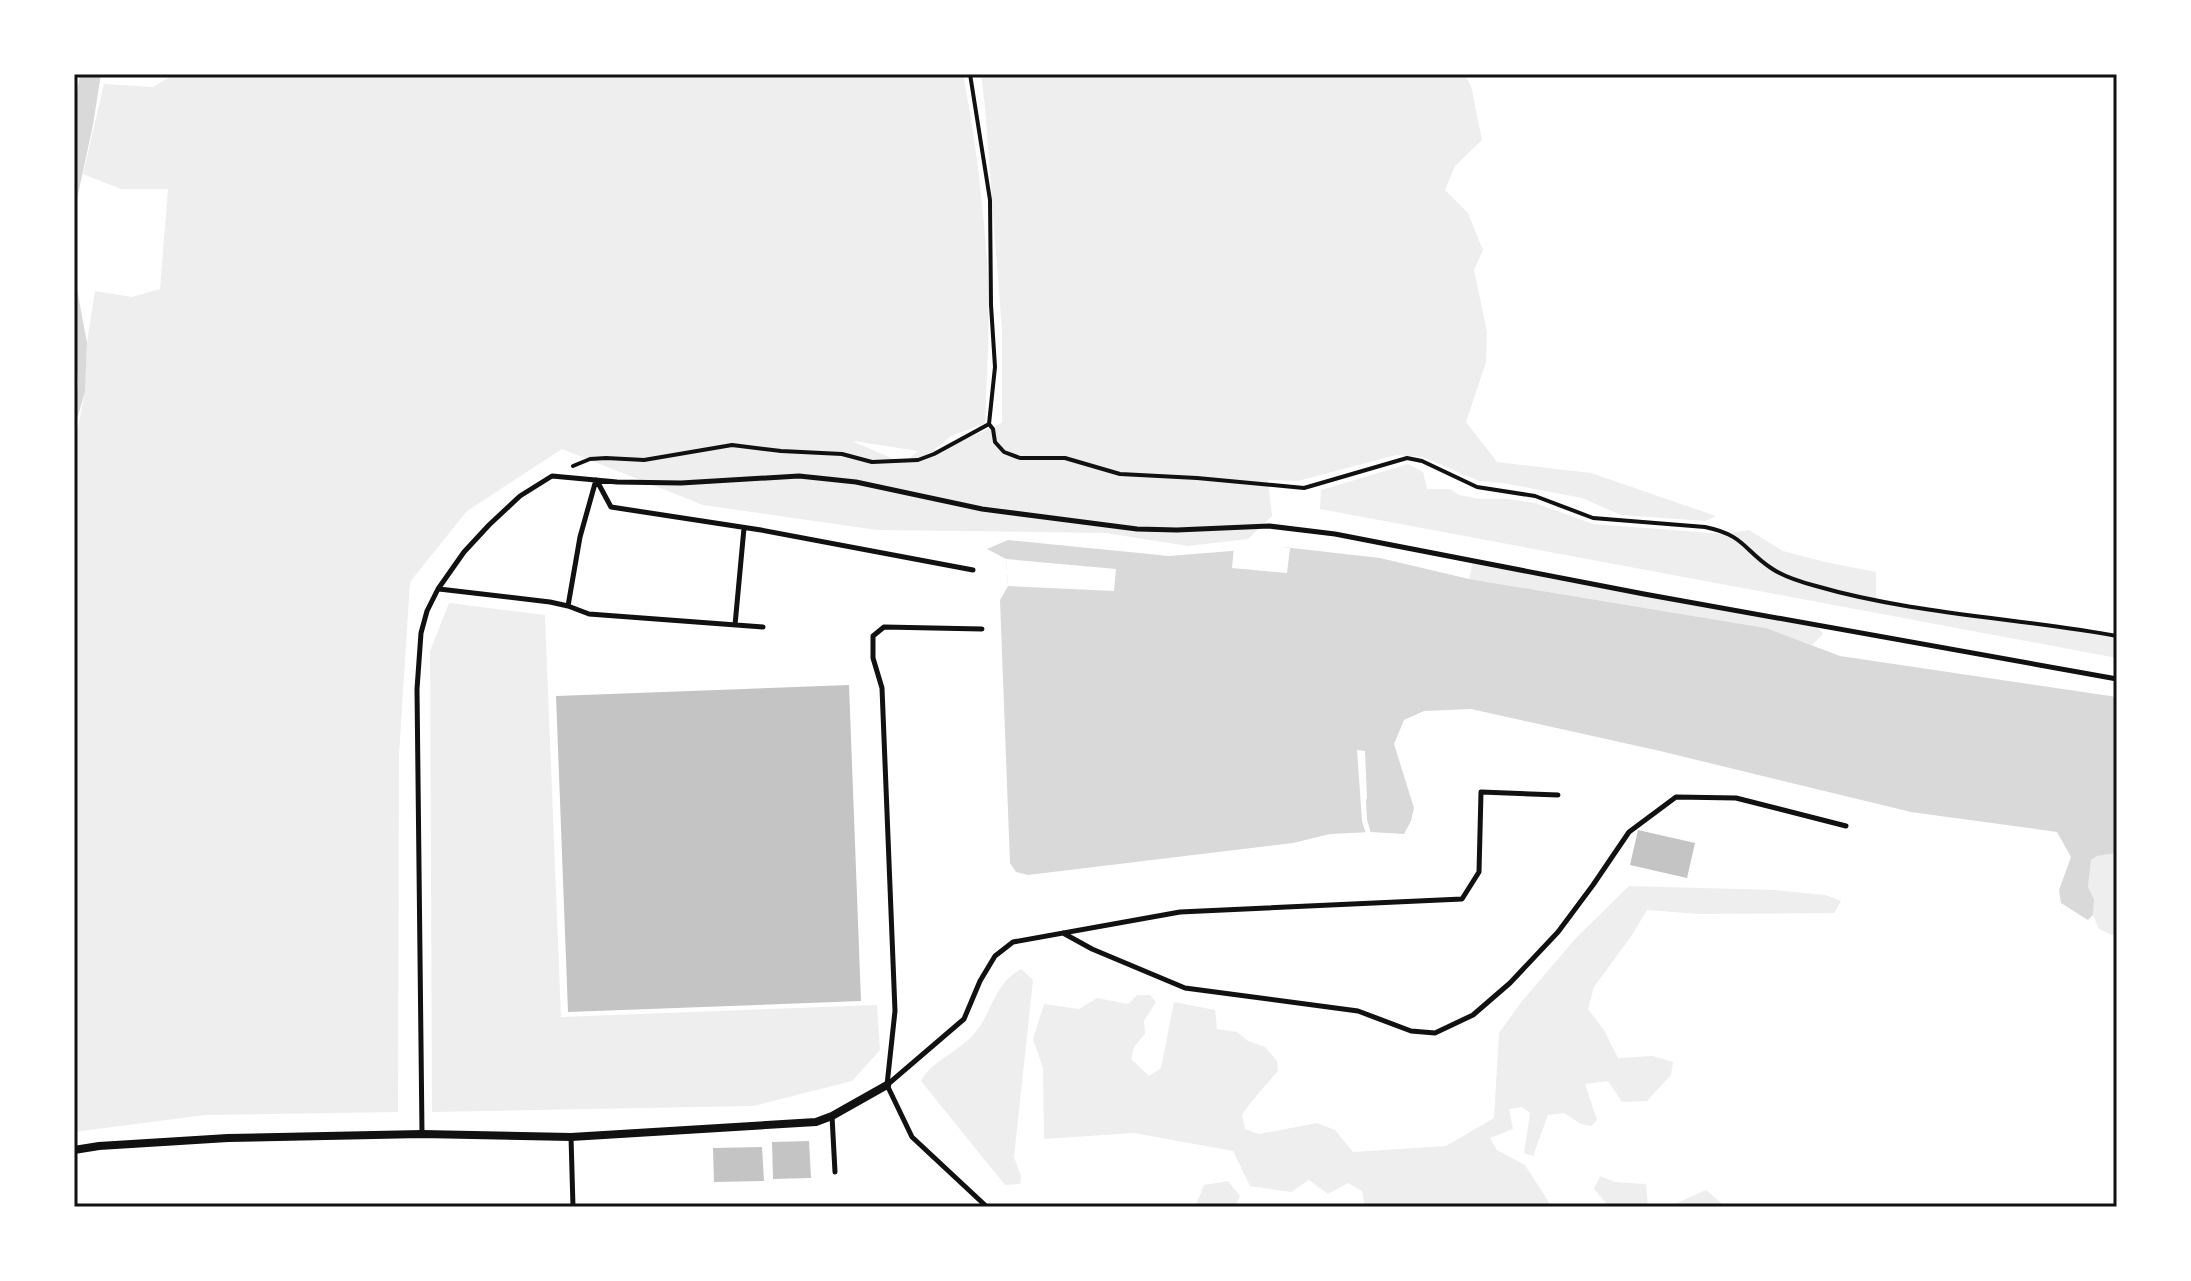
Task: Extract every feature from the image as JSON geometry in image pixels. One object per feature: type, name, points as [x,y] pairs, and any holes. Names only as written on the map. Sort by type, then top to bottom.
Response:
[{"type":"street","points":[[74,1150],[228,1138],[422,1134],[571,1137],[816,1122],[887,1085]]},
{"type":"lane","points":[[422,1134],[417,689],[421,633],[438,589],[464,552],[520,496],[552,476],[681,483],[799,476],[856,482],[982,509],[1137,529],[1269,526],[1308,531],[2117,679]]},
{"type":"lane","points":[[596,480],[611,507],[973,570]]},
{"type":"lane","points":[[568,606],[580,537],[596,480]]},
{"type":"lane","points":[[735,625],[744,528]]},
{"type":"lane","points":[[438,589],[568,606],[589,614],[763,627]]},
{"type":"lane","points":[[982,629],[884,627],[873,636],[873,658],[882,688],[895,1011],[887,1085],[912,1137],[987,1207]]},
{"type":"lane","points":[[887,1085],[964,1019],[980,981],[995,956],[1013,942],[1180,912],[1462,899],[1479,872],[1481,792],[1558,795]]},
{"type":"lane","points":[[1063,933],[1092,949],[1185,988],[1358,1011],[1411,1031],[1435,1033],[1473,1015],[1510,983],[1558,932],[1629,832],[1676,797],[1736,798],[1846,826]]},
{"type":"lane","points":[[832,1116],[835,1172]]},
{"type":"lane","points":[[571,1137],[573,1207]]},
{"type":"path","points":[[970,74],[990,200],[995,367],[989,424],[995,442],[1004,452],[1020,458],[1065,458],[1120,474],[1304,488],[1407,458],[1422,461],[1477,487],[1535,496],[1593,518],[1722,530],[1736,537],[1771,568],[1820,588],[1925,609],[2117,636]]},
{"type":"path","points":[[552,476],[590,459],[644,460],[732,445],[842,454],[872,462],[918,460],[989,424]]},
{"type":"shaded area","points":[[80,74],[101,74],[74,213],[74,109]]},
{"type":"shaded area","points":[[175,74],[963,74],[978,168],[987,263],[989,323],[985,423],[951,436],[934,450],[937,451],[1002,423],[1002,331],[981,74],[1464,74],[1471,86],[1482,140],[1455,166],[1445,190],[1468,213],[1483,250],[1474,270],[1487,332],[1486,362],[1466,422],[1497,462],[1591,473],[1716,516],[1706,521],[1621,515],[1582,498],[1479,481],[1423,457],[1396,455],[1298,481],[1268,480],[1272,516],[1248,539],[1188,546],[1106,533],[877,530],[703,505],[562,449],[467,511],[410,582],[399,755],[398,1112],[205,1115],[74,1132],[74,437],[85,392],[87,342],[95,291],[132,297],[160,289],[168,189],[121,189],[83,174],[104,84],[153,87]],"holes":[[[854,441],[918,451],[903,463]]]},
{"type":"shaded area","points":[[74,273],[87,343],[85,392],[74,429],[78,382]]},
{"type":"shaded area","points":[[1408,464],[1423,472],[1427,489],[1450,489],[1459,495],[1480,499],[1535,503],[1593,524],[1724,534],[1749,530],[1783,551],[1876,572],[1876,599],[1925,609],[2117,636],[2117,658],[1320,509],[1321,490]]},
{"type":"shaded area","points":[[1008,540],[1169,556],[1283,547],[1380,558],[1469,579],[1766,628],[1840,656],[2117,697],[2117,853],[2091,860],[2088,887],[2094,899],[2093,915],[2088,920],[2061,903],[2059,890],[2071,857],[2057,832],[1911,812],[1471,709],[1424,711],[1404,720],[1394,744],[1414,808],[1404,834],[1330,834],[1293,843],[1028,875],[1016,872],[1010,863],[1000,600],[1008,586],[1006,559],[987,549]]},
{"type":"shaded area","points":[[1473,561],[1816,625],[1823,634],[1812,645],[1766,628],[1469,579]]},
{"type":"shaded area","points":[[449,603],[545,615],[561,1017],[877,1005],[880,1050],[852,1081],[753,1106],[432,1112],[430,651]]},
{"type":"shaded area","points":[[2117,853],[2117,937],[2099,929],[2093,915],[2094,899],[2088,887],[2091,860]]},
{"type":"shaded area","points":[[1629,886],[1774,890],[1825,895],[1841,901],[1834,913],[1700,914],[1647,910],[1594,987],[1588,1009],[1604,1030],[1618,1058],[1653,1056],[1673,1062],[1671,1075],[1647,1101],[1622,1102],[1608,1081],[1585,1084],[1597,1120],[1591,1126],[1581,1124],[1564,1113],[1548,1115],[1533,1156],[1524,1153],[1530,1113],[1522,1107],[1509,1109],[1513,1129],[1490,1138],[1497,1150],[1525,1165],[1552,1207],[1365,1207],[1362,1191],[1348,1183],[1328,1194],[1309,1180],[1291,1192],[1250,1186],[1233,1151],[1134,1133],[1044,1139],[1043,1068],[1033,1039],[1044,1004],[1079,1009],[1097,998],[1128,1004],[1137,995],[1150,995],[1156,1002],[1144,1021],[1145,1034],[1134,1047],[1131,1059],[1149,1076],[1161,1068],[1174,1002],[1215,1010],[1217,1029],[1237,1032],[1248,1041],[1265,1047],[1277,1061],[1278,1071],[1242,1115],[1245,1129],[1259,1134],[1317,1123],[1335,1130],[1353,1152],[1446,1146],[1494,1118],[1499,1033],[1576,938]]},
{"type":"shaded area","points":[[1021,969],[1033,980],[1014,1157],[1021,1176],[1020,1184],[1005,1185],[921,1081],[932,1067],[973,1035],[1004,983]]},
{"type":"shaded area","points":[[1600,1176],[1615,1182],[1646,1184],[1648,1207],[1600,1207],[1606,1203],[1594,1189]]},
{"type":"shaded area","points":[[1228,1181],[1240,1196],[1235,1207],[1195,1207],[1204,1185]]},
{"type":"shaded area","points":[[1706,1190],[1726,1207],[1668,1207]]},
{"type":"pier","points":[[1265,545],[1290,548],[1287,573],[1232,568],[1234,547]]},
{"type":"pier","points":[[1006,559],[1116,569],[1114,591],[1008,586]]},
{"type":"pier","points":[[1357,750],[1365,751],[1367,819],[1371,834],[1366,834],[1362,821]]},
{"type":"building","points":[[849,685],[861,1001],[568,1012],[556,696]]},
{"type":"building","points":[[1638,830],[1695,843],[1687,878],[1630,865]]},
{"type":"building","points":[[809,1141],[811,1178],[773,1179],[772,1142]]},
{"type":"building","points":[[762,1147],[764,1181],[714,1182],[713,1148]]}]
